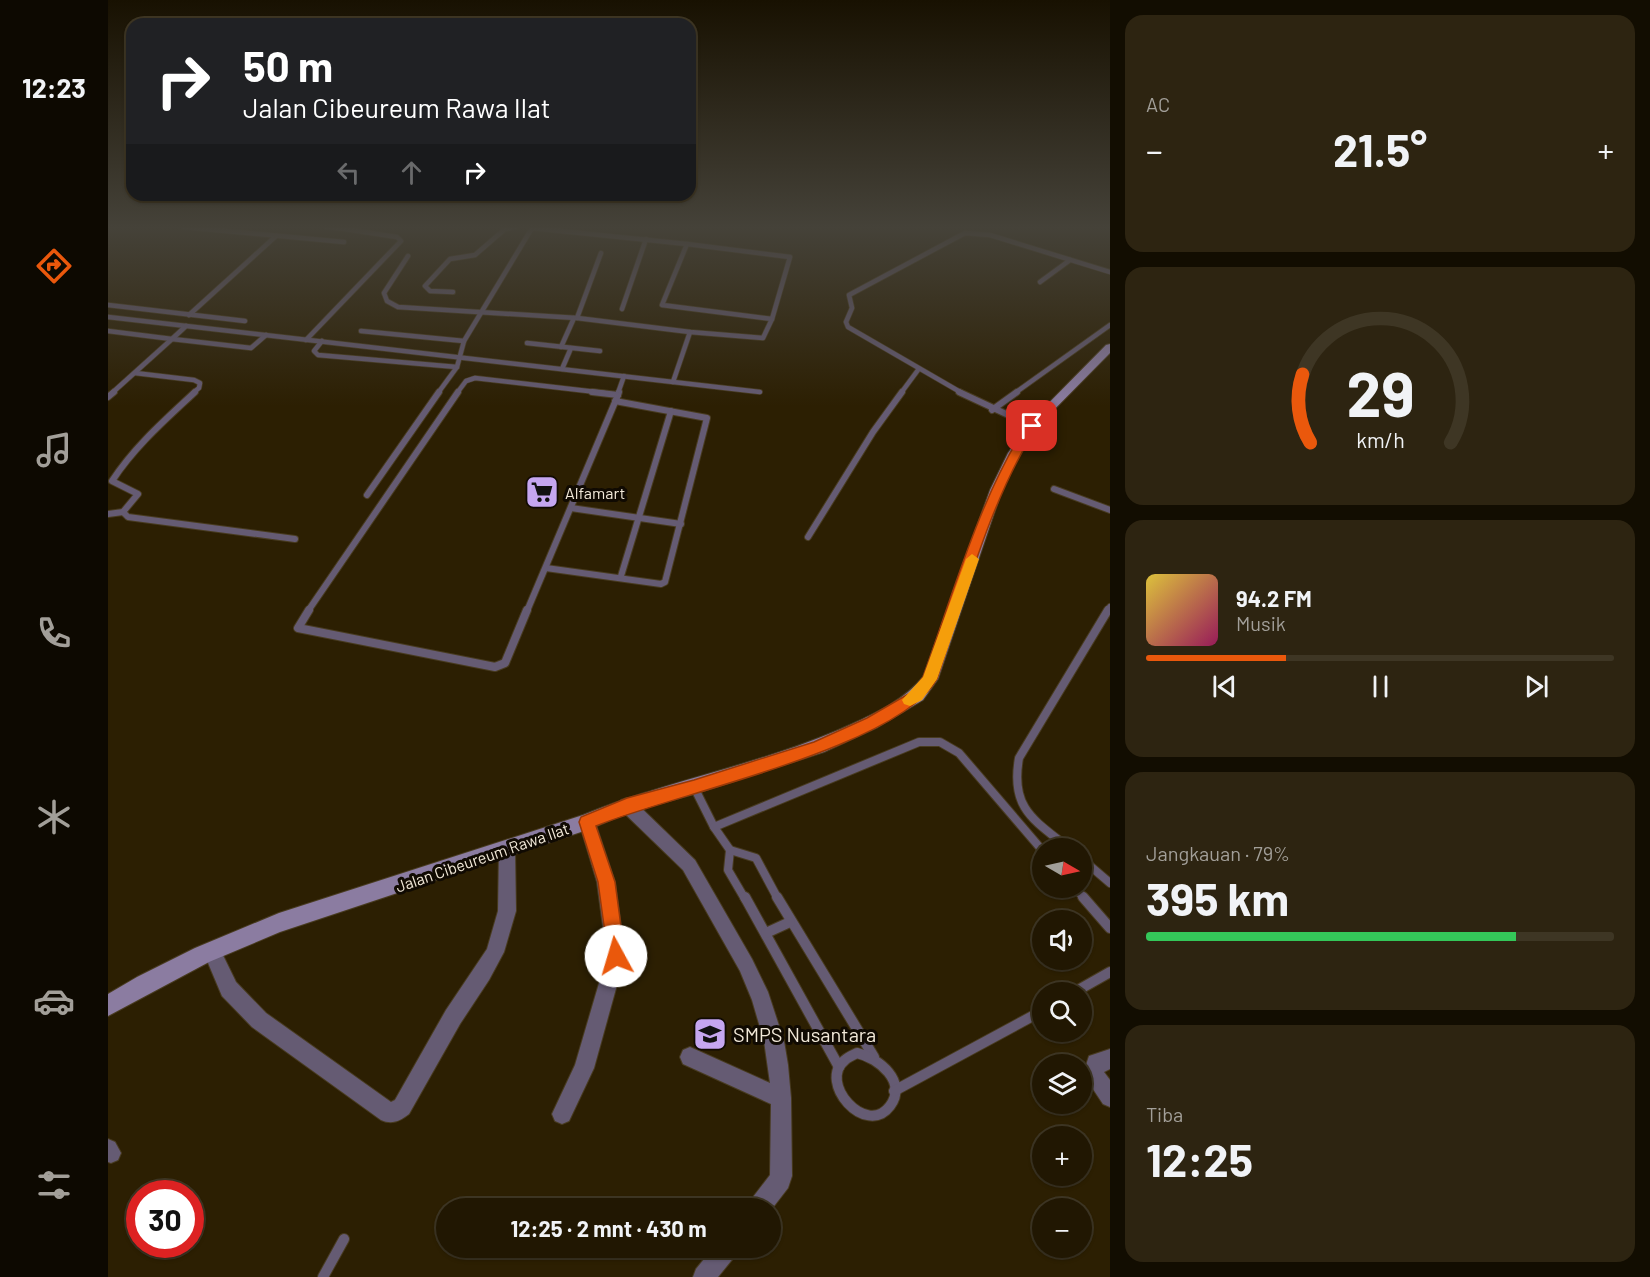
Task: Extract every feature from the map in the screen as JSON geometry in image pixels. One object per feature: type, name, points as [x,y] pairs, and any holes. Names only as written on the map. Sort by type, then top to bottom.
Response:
[{"type":"street","name":"Jalan Cibeureum Rawa Ilat","points":[[108,1006],[144,984],[279,922],[415,880],[587,822],[627,806],[818,747],[872,722],[917,696],[930,679],[996,490],[1014,453],[1032,426],[1110,347]]},
{"type":"street","points":[[627,806],[683,858],[746,965],[761,999],[774,1041],[781,1098],[780,1180],[766,1198]]},
{"type":"street","points":[[562,1114],[584,1068],[616,956],[606,882],[587,822]]},
{"type":"street","points":[[212,951],[230,989],[259,1020],[388,1113],[395,1112],[402,1107],[453,1017],[483,974],[495,952],[507,911],[507,848]]},
{"type":"street","points":[[690,1057],[781,1098]]},
{"type":"street","points":[[1110,1059],[1096,1063],[1093,1074],[1110,1097]]},
{"type":"street","points":[[706,1276],[720,1258]]},
{"type":"lane","points":[[189,315],[220,287]]},
{"type":"lane","points":[[306,340],[357,287]]},
{"type":"lane","points":[[388,287],[384,293],[387,301],[398,307],[575,318],[762,338],[772,319],[781,287]]},
{"type":"lane","points":[[425,287],[429,291],[453,292]]},
{"type":"lane","points":[[367,495],[457,367],[464,341],[497,287]]},
{"type":"lane","points":[[561,347],[587,287]]},
{"type":"lane","points":[[622,309],[630,287]]},
{"type":"lane","points":[[670,287],[662,305],[772,319]]},
{"type":"lane","points":[[864,287],[850,294],[852,308],[846,324],[918,370],[992,410],[1032,426]]},
{"type":"lane","points":[[108,305],[245,321]]},
{"type":"lane","points":[[108,317],[760,392]]},
{"type":"lane","points":[[992,410],[1110,325]]},
{"type":"lane","points":[[108,397],[186,326]]},
{"type":"lane","points":[[108,331],[251,348],[266,335]]},
{"type":"lane","points":[[361,331],[464,341]]},
{"type":"lane","points":[[673,382],[690,332]]},
{"type":"lane","points":[[322,341],[314,351],[318,355],[457,367]]},
{"type":"lane","points":[[527,344],[600,351]]},
{"type":"lane","points":[[562,369],[571,348]]},
{"type":"lane","points":[[808,537],[873,432],[918,370]]},
{"type":"lane","points":[[108,514],[123,512],[136,497],[137,492],[116,485],[112,481],[115,476],[127,460],[199,388],[200,383],[194,380],[135,373]]},
{"type":"lane","points":[[546,568],[664,583],[707,419],[705,416],[671,411],[616,398],[474,378],[466,381],[298,628],[495,667],[505,663],[571,508],[616,398],[624,376]]},
{"type":"lane","points":[[621,576],[671,411]]},
{"type":"lane","points":[[1054,489],[1110,510]]},
{"type":"lane","points":[[571,508],[681,524]]},
{"type":"lane","points":[[123,512],[125,516],[131,518],[295,538]]},
{"type":"lane","points":[[1057,838],[1028,814],[1017,796],[1015,776],[1019,758],[1110,607]]},
{"type":"lane","points":[[714,827],[919,742],[930,741],[940,742],[959,753],[1032,838]]},
{"type":"lane","points":[[694,787],[714,827],[730,850],[756,858],[790,922],[874,1057],[891,1075],[893,1101],[887,1110],[879,1115],[870,1116],[859,1114],[850,1107],[838,1088],[839,1067],[843,1060],[857,1053],[874,1057]]},
{"type":"lane","points":[[730,850],[728,870],[766,933],[839,1067]]},
{"type":"lane","points":[[1092,868],[1110,883]]},
{"type":"lane","points":[[1084,898],[1110,928]]},
{"type":"lane","points":[[766,933],[790,922]]},
{"type":"lane","points":[[1092,982],[1110,972]]},
{"type":"lane","points":[[894,1091],[1032,1016]]},
{"type":"lane","points":[[323,1277],[344,1239]]},
{"type":"slow traffic","points":[[910,700],[917,696],[930,679],[972,559]]},
{"type":"place","name":"Alfamart","points":[[542,492]]},
{"type":"place","name":"SMPS Nusantara","points":[[710,1034]]},
{"type":"route","points":[[616,956],[606,882],[587,822],[627,806],[818,747],[872,722],[917,696],[930,679],[996,490],[1014,453],[1032,426]]}]
